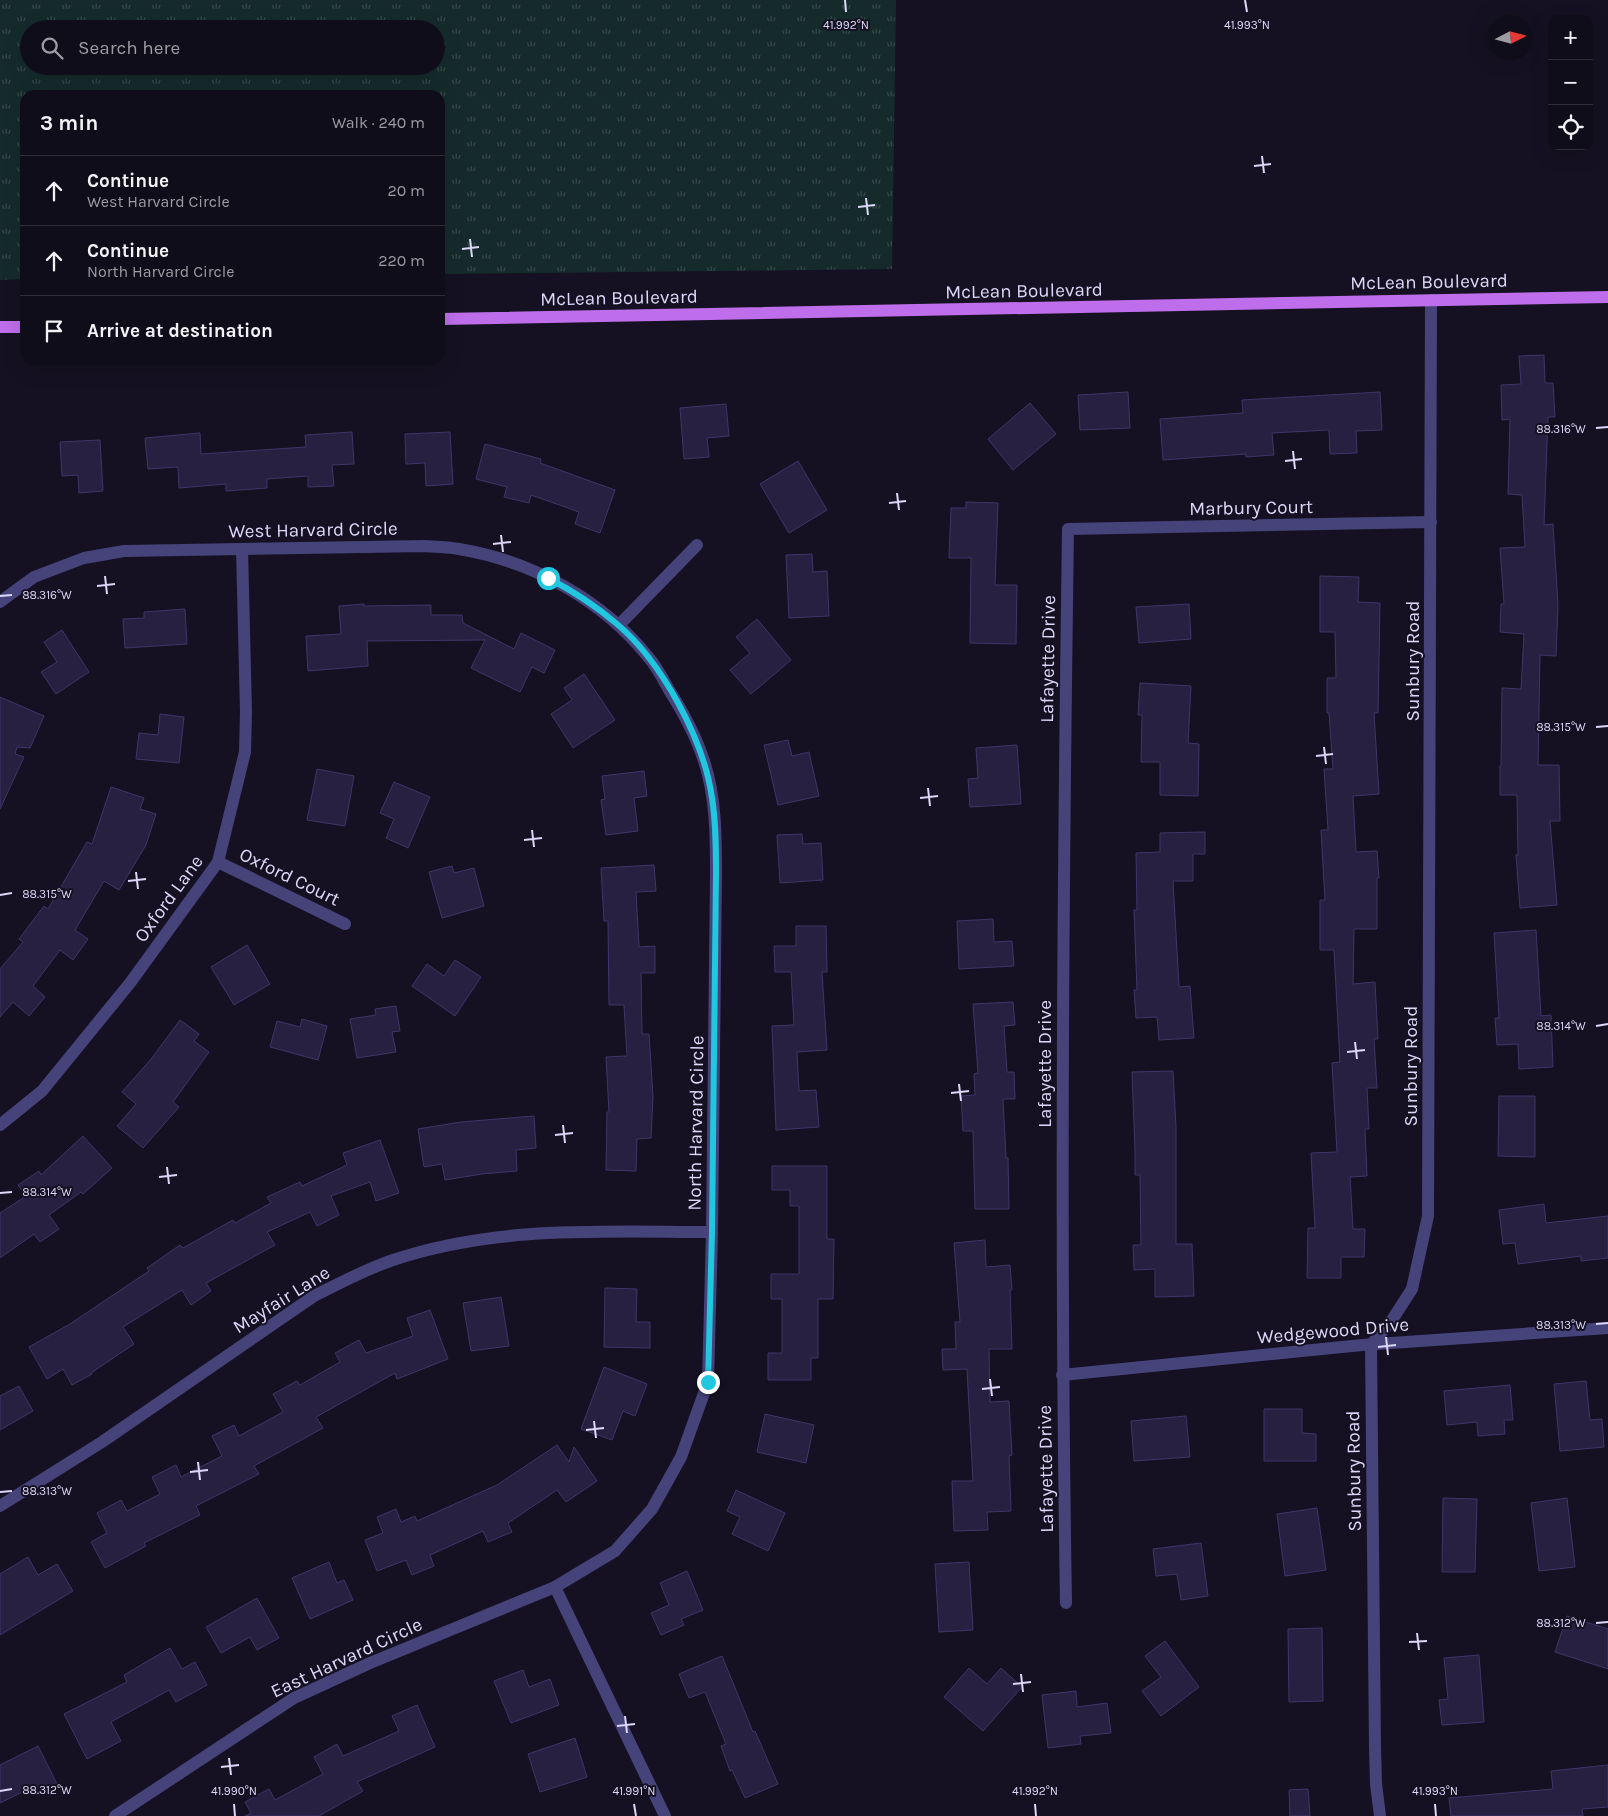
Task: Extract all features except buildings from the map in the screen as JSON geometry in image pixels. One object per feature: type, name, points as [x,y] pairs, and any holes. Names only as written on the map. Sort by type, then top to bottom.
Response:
[{"type":"main road","name":"McLean Boulevard","points":[[445,319],[1608,297]]},
{"type":"main road","points":[[0,328],[20,327]]},
{"type":"street","name":"Sunbury Road","points":[[1380,1816],[1375,1746],[1371,1345],[1392,1320],[1412,1289],[1428,1216],[1432,300]]},
{"type":"street","name":"Marbury Court","points":[[1072,529],[1431,522]]},
{"type":"street","name":"Lafayette Drive","points":[[1066,1603],[1062,1375],[1063,862],[1068,530],[1072,529]]},
{"type":"street","points":[[619,625],[697,545]]},
{"type":"street","name":"West Harvard Circle","points":[[0,602],[34,577],[84,558],[124,551],[425,546],[460,549],[508,561],[548,578],[584,598],[619,625]]},
{"type":"street","name":"Oxford Lane","points":[[0,1125],[42,1091],[130,983],[218,862],[245,752],[246,712],[242,549]]},
{"type":"street","name":"North Harvard Circle","points":[[555,1587],[615,1551],[652,1509],[681,1457],[708,1382],[712,1232],[716,865],[716,832],[712,797],[704,762],[683,713],[650,658],[619,625]]},
{"type":"street","name":"Oxford Court","points":[[218,862],[344,924]]},
{"type":"street","name":"Mayfair Lane","points":[[0,1506],[102,1442],[314,1296],[393,1260],[435,1248],[493,1237],[559,1232],[712,1232]]},
{"type":"street","name":"Wedgewood Drive","points":[[1062,1375],[1371,1345],[1608,1328]]},
{"type":"street","points":[[555,1587],[665,1816]]},
{"type":"street","name":"East Harvard Circle","points":[[114,1816],[294,1698],[370,1663],[555,1587]]},
{"type":"green space","points":[[0,0],[896,0],[892,269],[445,274],[445,90],[20,90],[20,279],[0,280]]},
{"type":"route","points":[[548,578],[584,598],[619,625],[650,658],[683,713],[704,762],[712,797],[716,832],[716,874],[712,1232],[708,1382]]}]
